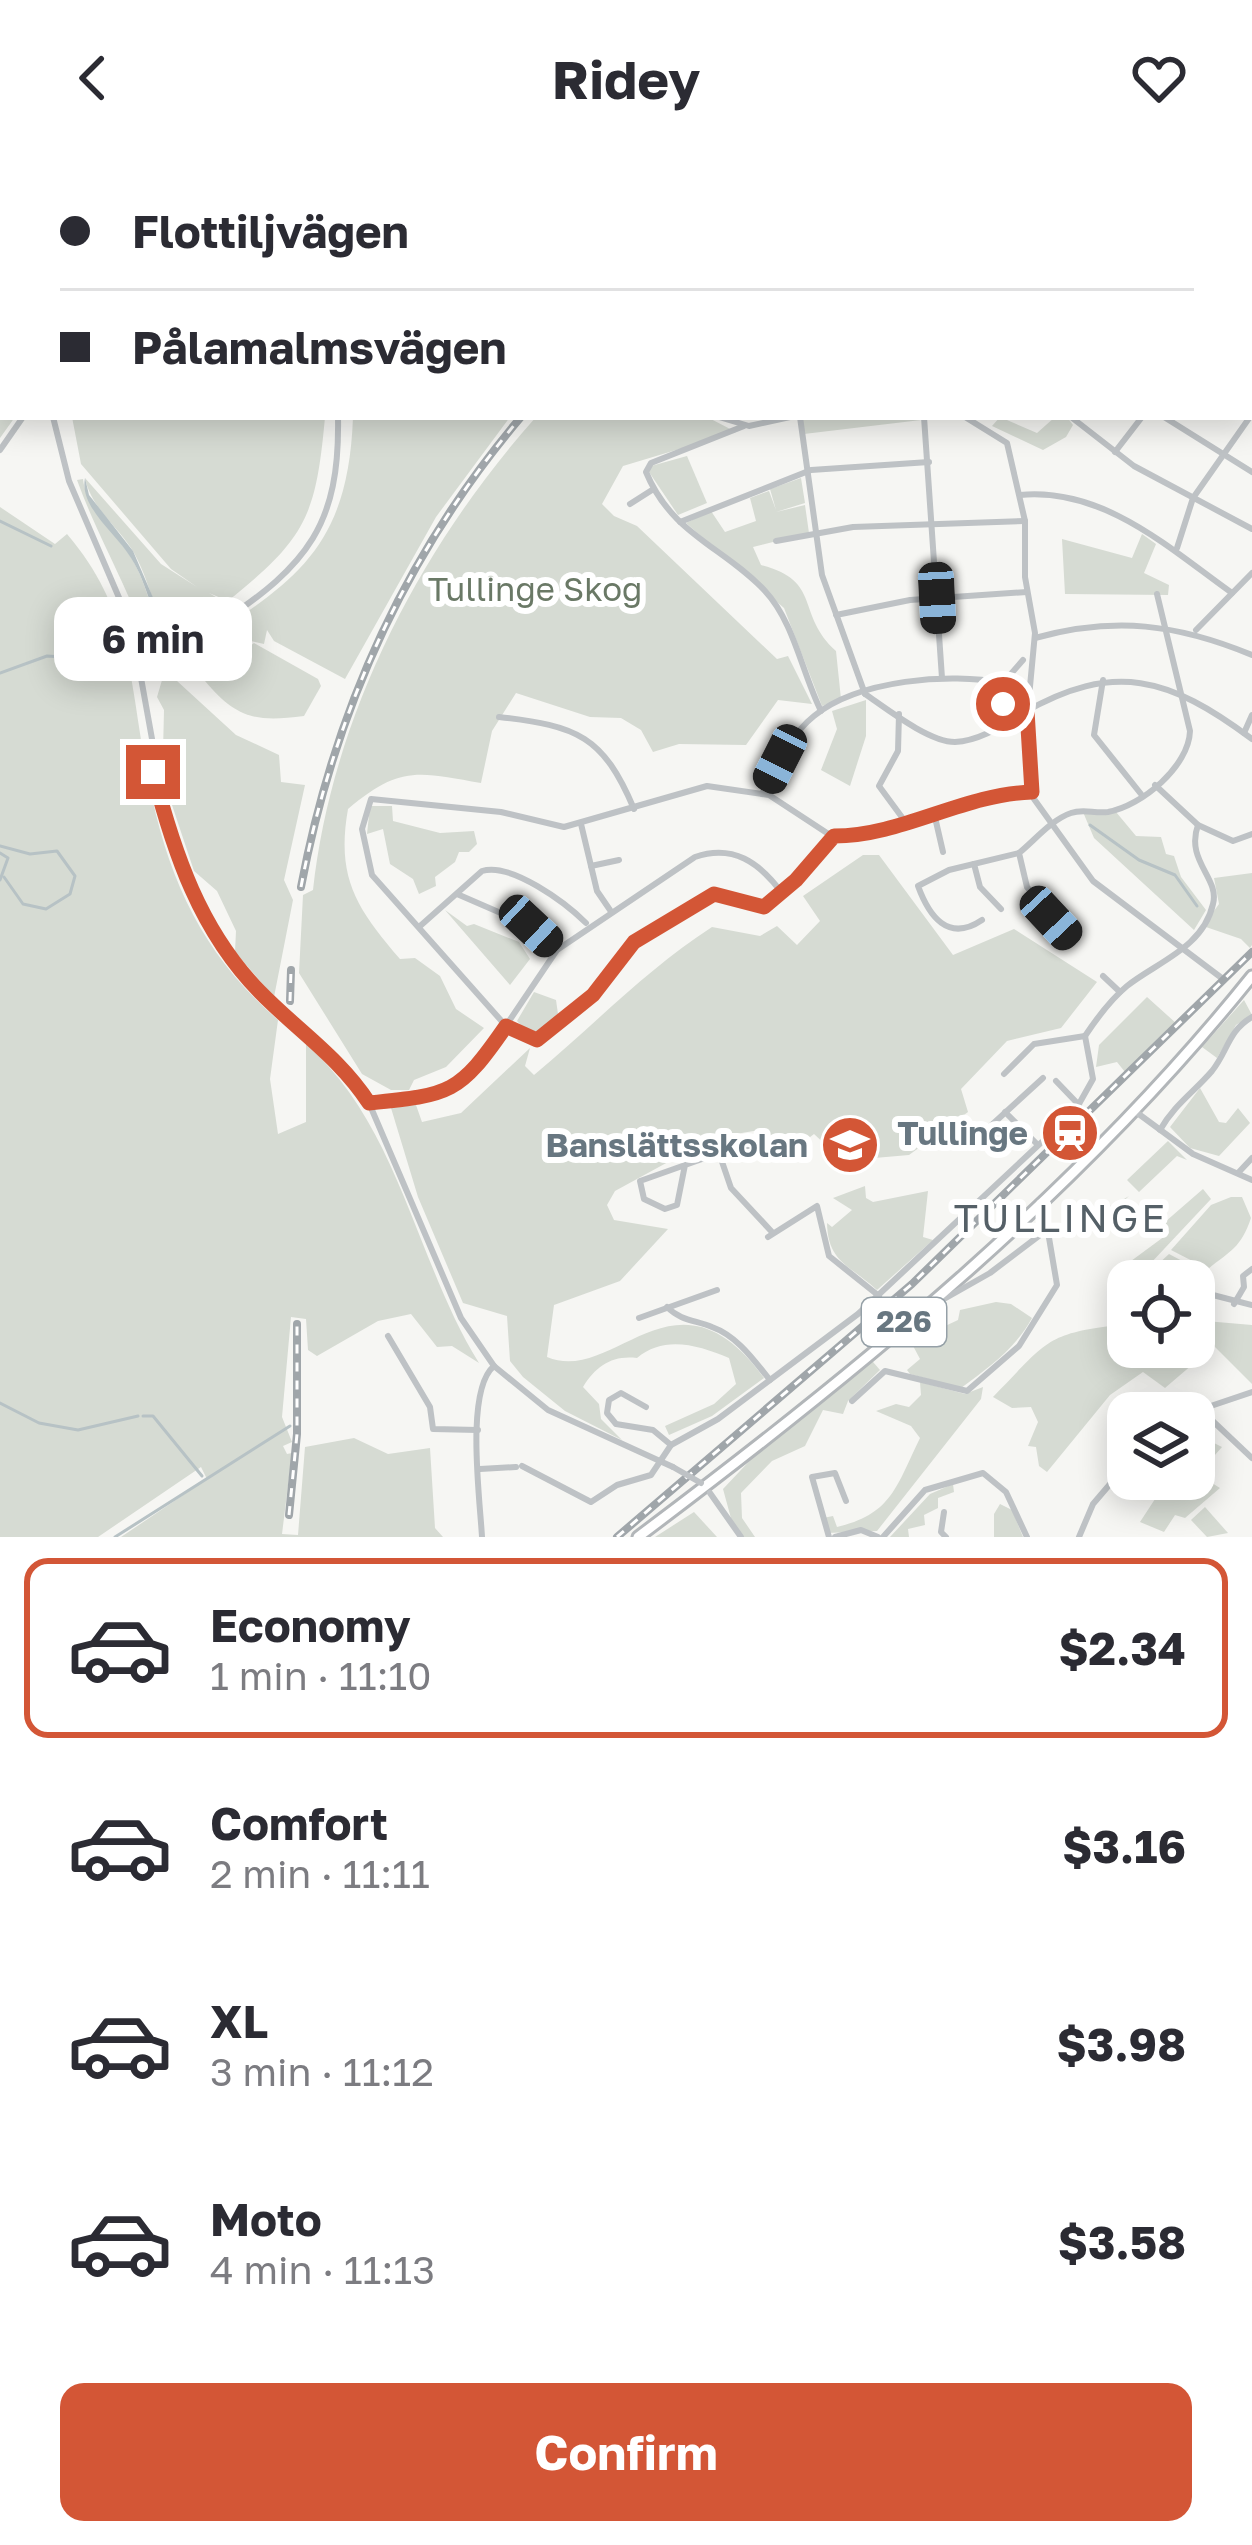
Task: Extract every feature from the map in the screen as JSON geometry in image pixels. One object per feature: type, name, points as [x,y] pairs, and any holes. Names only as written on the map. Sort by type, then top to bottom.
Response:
[{"type":"main road","name":"226","points":[[639,1537],[771,1432],[1033,1208],[1136,1112],[1252,976]]},
{"type":"street","points":[[0,450],[20,420]]},
{"type":"street","points":[[56,420],[69,482],[132,628],[169,833],[200,909],[229,959],[336,1060],[369,1103],[460,1318],[494,1366],[548,1410],[673,1467],[701,1489],[741,1537]]},
{"type":"street","points":[[139,671],[268,590],[311,547],[335,490],[338,420]]},
{"type":"street","points":[[727,420],[744,426]]},
{"type":"street","points":[[775,420],[744,426],[731,436],[651,463],[645,471],[680,523],[769,596],[783,616],[821,711]]},
{"type":"street","points":[[800,420],[814,538],[865,694],[953,742],[1014,719],[1075,686],[1133,678],[1184,700],[1252,739]]},
{"type":"street","points":[[924,420],[942,678]]},
{"type":"street","points":[[978,420],[990,423],[1007,443],[1025,521],[1035,638],[1027,711],[1032,792],[1093,881],[1239,992]]},
{"type":"street","points":[[1075,420],[1114,452],[1252,530]]},
{"type":"street","points":[[1114,452],[1140,420]]},
{"type":"street","points":[[1169,420],[1252,472]]},
{"type":"street","points":[[1177,549],[1193,498],[1248,420]]},
{"type":"street","points":[[680,523],[806,472],[929,462]]},
{"type":"street","points":[[630,504],[653,489]]},
{"type":"street","points":[[1020,495],[1057,498],[1114,514],[1177,549],[1232,593]]},
{"type":"street","points":[[776,541],[814,538],[846,528],[1025,521]]},
{"type":"street","points":[[1195,630],[1252,573]]},
{"type":"street","points":[[1244,583],[1252,596]]},
{"type":"street","points":[[836,615],[937,598],[1028,592]]},
{"type":"street","points":[[982,920],[968,927],[943,926],[928,914],[917,889],[974,864],[1019,853],[1053,824],[1079,810],[1111,811],[1165,779],[1189,746],[1169,629],[1156,594]]},
{"type":"street","points":[[1035,638],[1088,625],[1195,630],[1252,655]]},
{"type":"street","points":[[1014,719],[1003,706],[1003,683],[1023,660]]},
{"type":"street","points":[[762,794],[782,756],[821,711],[906,680],[1003,683]]},
{"type":"street","points":[[1102,680],[1094,735],[1141,794]]},
{"type":"street","points":[[899,714],[898,751],[879,786],[904,820]]},
{"type":"street","points":[[1244,733],[1252,715]]},
{"type":"street","points":[[499,717],[595,743],[615,766],[634,809]]},
{"type":"street","points":[[1165,779],[1166,790]]},
{"type":"street","points":[[1155,785],[1166,790],[1198,825],[1229,840],[1252,834]]},
{"type":"street","points":[[834,836],[783,894],[764,907],[707,896],[634,942],[593,995],[537,1040],[506,1026],[371,871],[362,829],[367,801],[501,812],[558,827],[634,809],[699,786],[762,794],[794,807],[834,836],[872,833],[982,796],[1032,792]]},
{"type":"street","points":[[934,812],[943,852]]},
{"type":"street","points":[[581,824],[596,891],[610,910]]},
{"type":"street","points":[[1004,1074],[1034,1043],[1084,1036],[1120,992],[1183,951],[1214,902],[1194,850],[1198,825]]},
{"type":"street","points":[[369,1103],[455,1087],[474,1073],[557,950],[587,924],[695,857],[715,852],[754,863],[783,894]]},
{"type":"street","points":[[1019,853],[1027,887],[1073,943]]},
{"type":"street","points":[[591,866],[619,860]]},
{"type":"street","points":[[974,864],[980,886],[1001,909]]},
{"type":"street","points":[[418,927],[482,871],[493,868],[551,892],[587,924]]},
{"type":"street","points":[[457,894],[531,926],[557,950]]},
{"type":"street","points":[[1103,976],[1120,992]]},
{"type":"street","points":[[1160,1130],[1175,1104],[1212,1071],[1229,1036],[1252,1017]]},
{"type":"street","points":[[480,1469],[519,1467],[594,1502],[617,1484],[651,1475],[671,1445],[770,1380],[879,1296],[1079,1105],[1093,1074],[1084,1036]]},
{"type":"street","points":[[982,1134],[1043,1078]]},
{"type":"street","points":[[1056,1081],[1079,1105]]},
{"type":"street","points":[[1005,1112],[1038,1145]]},
{"type":"street","points":[[1136,1112],[1193,1154],[1252,1180]]},
{"type":"street","points":[[685,1165],[678,1203],[665,1209],[644,1198],[640,1181],[685,1165],[719,1153],[763,1144]]},
{"type":"street","points":[[719,1153],[731,1188],[770,1234],[817,1206],[829,1256],[879,1296]]},
{"type":"street","points":[[1238,1174],[1252,1158]]},
{"type":"street","points":[[852,1401],[885,1371],[962,1391],[979,1384],[1019,1346],[1056,1289],[1048,1229],[1033,1208]]},
{"type":"street","points":[[905,1328],[1048,1229]]},
{"type":"street","points":[[1234,1304],[1244,1287],[1243,1276],[1252,1269]]},
{"type":"street","points":[[639,1318],[717,1290]]},
{"type":"street","points":[[1215,1296],[1252,1305]]},
{"type":"street","points":[[668,1307],[676,1317],[714,1328],[736,1341],[770,1380]]},
{"type":"street","points":[[388,1336],[430,1407],[433,1429],[479,1430]]},
{"type":"street","points":[[482,1537],[479,1391],[494,1366]]},
{"type":"street","points":[[1215,1404],[1252,1392]]},
{"type":"street","points":[[646,1407],[621,1393],[609,1400],[607,1413],[616,1424],[649,1429],[671,1445]]},
{"type":"street","points":[[1215,1423],[1252,1457]]},
{"type":"street","points":[[846,1501],[835,1473],[812,1477],[832,1537],[861,1530],[880,1537],[925,1490],[983,1473],[1006,1492],[1027,1537]]},
{"type":"street","points":[[1079,1537],[1093,1504],[1107,1488]]},
{"type":"street","points":[[929,1536],[943,1534],[944,1512]]},
{"type":"green space","points":[[0,420],[13,420],[0,438]]},
{"type":"green space","points":[[73,420],[325,420],[311,503],[291,541],[228,601],[209,593],[228,604],[175,642],[137,559],[98,507],[85,478],[161,564],[197,587],[171,569],[81,464]]},
{"type":"green space","points":[[353,420],[508,420],[436,517],[345,679],[274,641],[267,630],[264,644],[251,641],[197,679],[179,657],[251,609],[305,562],[339,503],[349,465]]},
{"type":"green space","name":"Tullinge Skog","points":[[533,420],[713,420],[736,432],[623,466],[602,504],[614,516],[637,526],[777,659],[788,656],[812,704],[778,700],[746,745],[679,744],[653,752],[641,730],[621,718],[590,717],[516,693],[492,731],[481,783],[410,775],[382,785],[348,809],[345,854],[361,907],[400,959],[415,958],[440,976],[456,1009],[484,1028],[446,1067],[414,1080],[409,1090],[391,1090],[362,1074],[299,973],[303,895],[313,890],[340,761],[388,637],[420,577],[494,467]]},
{"type":"green space","points":[[802,420],[921,420],[804,434]]},
{"type":"green space","points":[[1007,420],[1037,433],[1052,420],[1069,420],[1073,425],[1066,437],[1043,450],[992,426]]},
{"type":"green space","points":[[687,456],[707,503],[678,515],[649,472],[651,466]]},
{"type":"green space","points":[[801,478],[805,503],[776,512],[805,505],[809,533],[753,547],[761,565],[780,572],[801,589],[816,624],[836,651],[841,699],[822,706],[784,608],[686,523],[711,511],[725,532],[756,521],[750,498],[769,491],[776,510],[770,489]]},
{"type":"green space","points":[[83,479],[90,502],[132,559],[173,644],[152,659],[77,480]]},
{"type":"green space","points":[[0,507],[55,544],[67,534],[106,593],[126,652],[149,783],[178,883],[209,942],[278,1020],[270,1079],[278,1134],[306,1122],[306,1044],[338,1077],[385,1154],[438,1282],[479,1363],[452,1346],[437,1347],[411,1314],[378,1321],[317,1356],[308,1350],[306,1319],[291,1317],[282,1417],[292,1442],[283,1446],[287,1454],[292,1453],[282,1534],[298,1535],[305,1447],[354,1438],[388,1454],[430,1448],[435,1528],[443,1537],[121,1537],[207,1479],[201,1467],[98,1537],[0,1537]]},
{"type":"green space","points":[[1142,534],[1156,544],[1144,573],[1169,585],[1168,595],[1065,594],[1062,539],[1132,558]]},
{"type":"green space","points":[[254,643],[318,679],[321,686],[304,716],[248,715],[227,703],[205,681]]},
{"type":"green space","points":[[165,670],[236,735],[279,755],[281,782],[305,785],[284,880],[293,900],[274,997],[235,952],[236,931],[217,891],[194,871],[171,802],[163,752],[164,710],[157,697]]},
{"type":"green space","points":[[866,700],[866,736],[850,786],[821,770],[837,729],[832,711]]},
{"type":"green space","points":[[370,806],[392,806],[393,821],[440,833],[474,831],[477,844],[469,852],[459,852],[455,862],[435,877],[436,886],[419,894],[413,879],[390,864],[383,829],[367,834]]},
{"type":"green space","points":[[1083,812],[1116,812],[1136,836],[1161,837],[1166,854],[1174,856],[1181,877],[1206,910],[1194,930],[1094,838]]},
{"type":"green space","points":[[863,855],[879,855],[953,955],[1014,929],[1097,982],[1061,1028],[1007,1041],[961,1089],[968,1112],[909,1155],[863,1159],[858,1151],[829,1148],[814,1134],[801,1144],[789,1133],[772,1138],[766,1129],[712,1138],[615,1191],[607,1205],[614,1220],[668,1229],[620,1281],[554,1305],[547,1357],[572,1361],[674,1325],[702,1327],[732,1343],[764,1378],[712,1416],[669,1435],[665,1426],[714,1404],[736,1384],[729,1358],[670,1344],[637,1358],[612,1360],[583,1387],[599,1404],[601,1419],[622,1440],[565,1411],[523,1377],[510,1361],[507,1316],[463,1303],[418,1197],[391,1108],[416,1105],[422,1122],[461,1113],[530,1048],[525,1066],[534,1075],[643,979],[712,927],[760,936],[777,926],[797,945],[820,921],[803,896]]},
{"type":"green space","points":[[1252,873],[1250,948],[1241,939],[1203,926],[1219,904],[1214,878]]},
{"type":"green space","points":[[445,910],[467,926],[474,924],[519,942],[530,959],[510,985]]},
{"type":"green space","points":[[534,992],[556,1000],[558,1014],[534,1039],[517,1021]]},
{"type":"green space","points":[[1147,997],[1177,1024],[1125,1072],[1117,1062],[1096,1067],[1099,1045]]},
{"type":"green space","points":[[1244,1000],[1252,1015],[1236,1025],[1217,1058],[1202,1047]]},
{"type":"green space","points":[[1200,1088],[1219,1122],[1226,1123],[1238,1108],[1250,1123],[1219,1156],[1190,1148],[1170,1127]]},
{"type":"green space","points":[[1168,1141],[1187,1160],[1177,1156],[1139,1192],[1127,1180]]},
{"type":"green space","points":[[865,1186],[866,1198],[873,1202],[928,1191],[923,1237],[933,1240],[877,1290],[842,1262],[828,1236],[827,1223],[832,1227],[852,1210],[833,1198]]},
{"type":"green space","points":[[1203,1189],[1211,1199],[1154,1260],[1132,1260],[1169,1233],[1165,1222]]},
{"type":"green space","points":[[1129,1196],[1115,1209],[1110,1226],[1075,1231],[1073,1224],[1079,1220]]},
{"type":"green space","points":[[1242,1197],[1251,1218],[1239,1243],[1215,1264],[1215,1260],[1190,1260],[1171,1250],[1211,1205]]},
{"type":"green space","points":[[996,1302],[1011,1304],[1032,1318],[991,1365],[961,1388],[910,1374],[907,1370],[920,1359],[911,1342],[958,1320],[960,1310]]},
{"type":"green space","points":[[1215,1322],[1252,1325],[1252,1384],[1215,1347]]},
{"type":"green space","points":[[1107,1327],[1107,1368],[1188,1368],[1165,1388],[1143,1372],[1107,1392],[1107,1399],[1047,1472],[1039,1466],[1036,1447],[1028,1446],[1038,1422],[1031,1407],[1012,1408],[993,1397],[1039,1351],[1080,1331]]},
{"type":"green space","points":[[867,1355],[880,1370],[848,1401],[843,1414],[823,1410],[805,1446],[772,1461],[741,1493],[742,1518],[755,1537],[744,1537],[732,1522],[723,1489],[789,1419]]},
{"type":"green space","points":[[920,1382],[965,1394],[983,1387],[981,1399],[877,1531],[827,1533],[823,1518],[833,1516],[837,1527],[855,1521],[881,1506],[898,1484],[920,1438],[911,1426],[876,1411],[896,1404],[909,1407],[921,1395]]},
{"type":"green space","points":[[953,1484],[954,1492],[938,1498],[938,1508],[924,1515],[925,1525],[908,1529],[909,1537],[890,1537],[930,1494]]},
{"type":"green space","points":[[1154,1500],[1206,1500],[1185,1518],[1175,1515],[1164,1532],[1140,1522]]},
{"type":"green space","points":[[1000,1504],[1012,1510],[1023,1537],[994,1537],[994,1514]]},
{"type":"green space","points":[[1205,1507],[1228,1533],[1207,1537],[1191,1520]]},
{"type":"green space","points":[[694,1512],[717,1537],[655,1537]]},
{"type":"shaded area","points":[[85,478],[89,495],[133,551],[173,644],[131,558],[93,509],[85,489]]},
{"type":"waterway","points":[[0,521],[51,546]]},
{"type":"waterway","points":[[144,636],[160,620]]},
{"type":"waterway","points":[[0,673],[47,656],[63,657],[73,644],[96,653],[126,643]]},
{"type":"waterway","points":[[1090,825],[1139,860],[1175,875],[1197,906]]},
{"type":"waterway","points":[[0,846],[30,854],[57,851],[75,876],[70,894],[46,909],[23,904],[4,877]]},
{"type":"waterway","points":[[0,853],[8,858],[0,880]]},
{"type":"waterway","points":[[0,1403],[39,1423],[78,1430],[138,1416]]},
{"type":"waterway","points":[[143,1416],[153,1416],[202,1476]]},
{"type":"waterway","points":[[115,1537],[290,1426]]},
{"type":"railway","points":[[301,887],[333,759],[380,638],[442,524],[519,420]]},
{"type":"railway","points":[[617,1537],[912,1284],[1252,952]]},
{"type":"railway","points":[[290,1001],[291,970]]},
{"type":"railway","points":[[289,1515],[297,1434],[297,1324]]},
{"type":"place","name":"Tullinge","points":[[1070,1133]]},
{"type":"place","name":"Banslättsskolan","points":[[850,1145]]},
{"type":"district","name":"TULLINGE","points":[[1061,1218]]},
{"type":"route","points":[[153,772],[169,833],[200,909],[229,959],[336,1060],[369,1103],[434,1095],[455,1087],[474,1073],[506,1026],[528,1040],[537,1040],[593,995],[634,942],[714,894],[764,907],[783,894],[834,836],[872,833],[982,796],[1032,792],[1027,711],[1014,719],[1003,704]]}]
